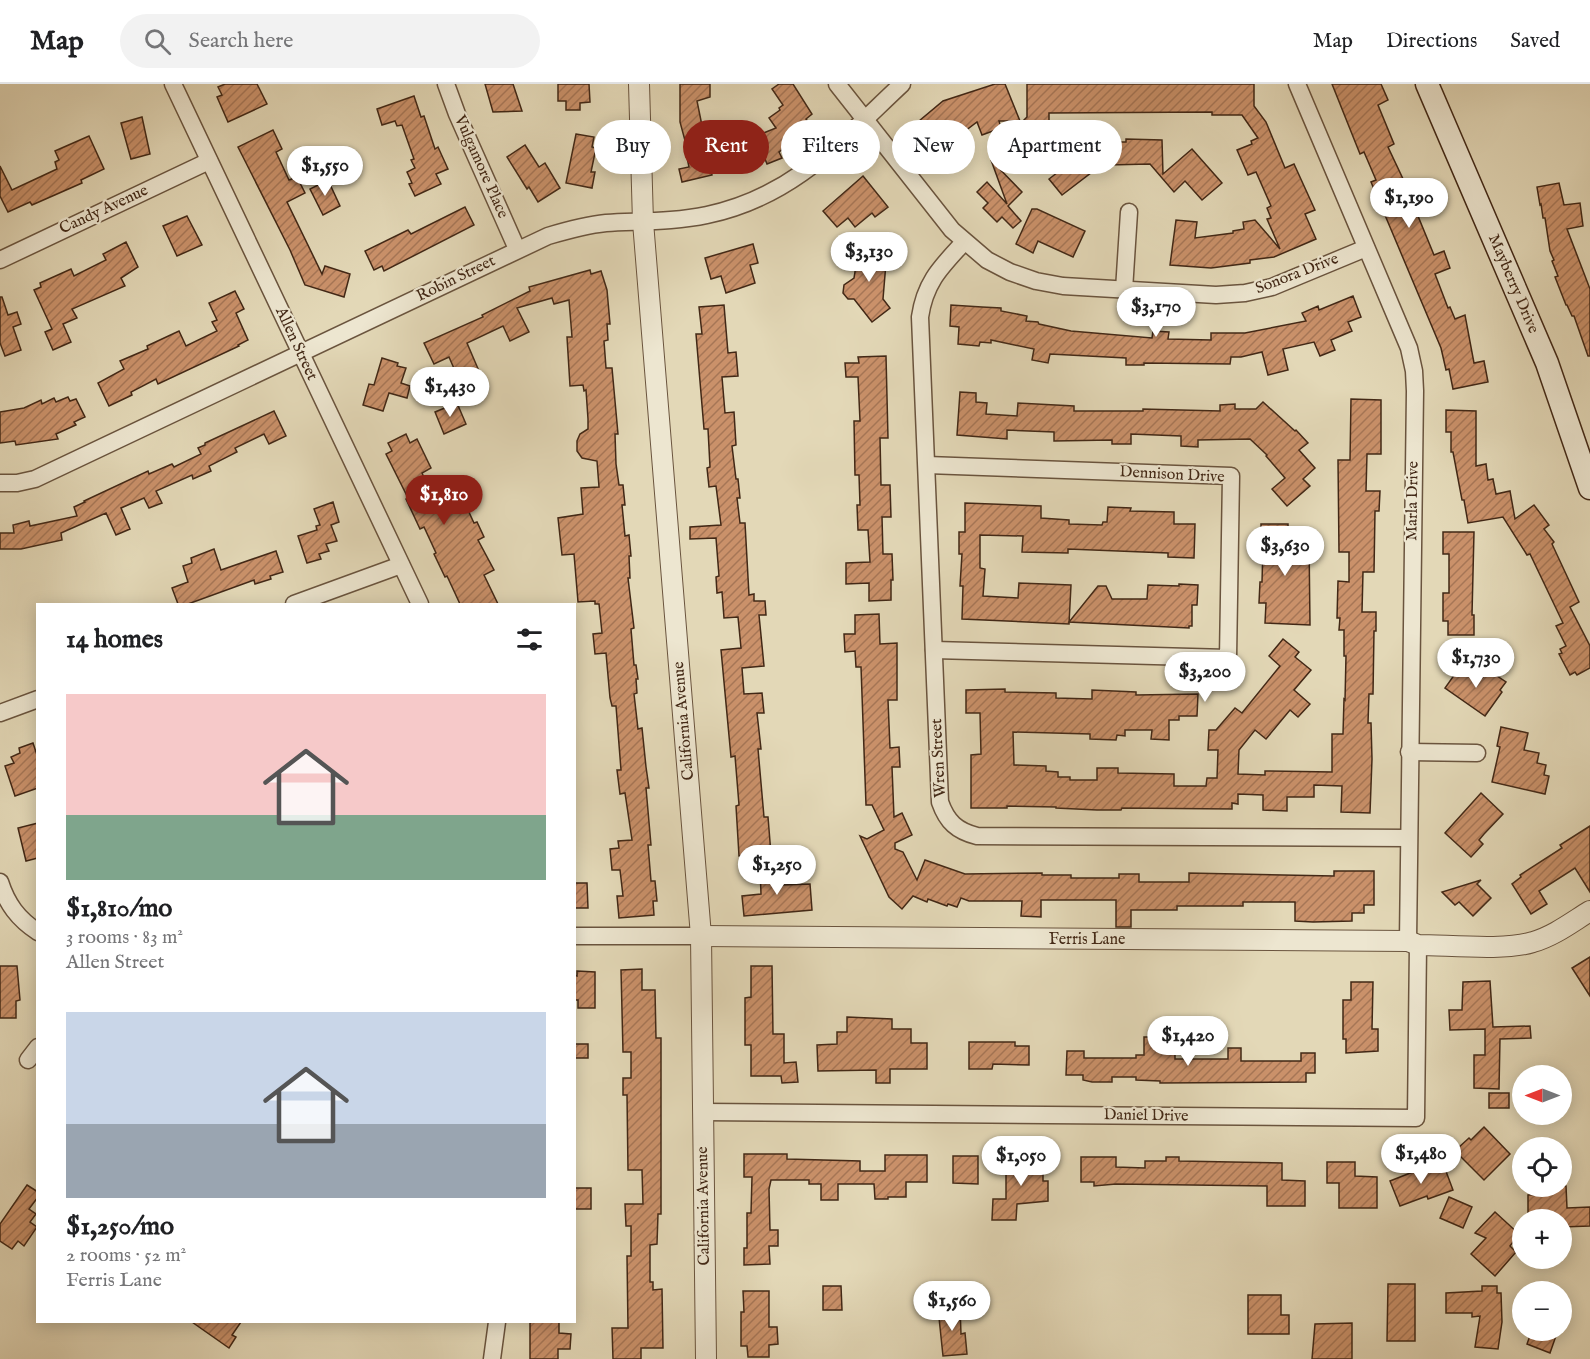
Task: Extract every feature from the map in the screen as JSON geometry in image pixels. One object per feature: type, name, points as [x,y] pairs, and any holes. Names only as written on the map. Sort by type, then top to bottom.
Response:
[{"type":"main road","name":"Mayberry Drive","points":[[1426,84],[1547,363],[1590,488]]},
{"type":"street","name":"Allen Street","points":[[172,84],[420,603]]},
{"type":"street","name":"Vulgamore Place","points":[[446,84],[517,249]]},
{"type":"street","name":"California Avenue","points":[[639,84],[643,222],[701,936],[706,1359]]},
{"type":"street","name":"Sonora Drive","points":[[837,84],[952,230],[964,242],[987,260],[1010,272],[1036,281],[1063,286],[1124,290],[1216,295],[1245,293],[1272,287],[1366,248]]},
{"type":"street","name":"Robin Street","points":[[0,483],[17,483],[35,479],[548,236],[578,227],[706,215],[766,196],[792,182],[818,162],[902,84]]},
{"type":"street","name":"Marla Drive","points":[[1297,84],[1409,348],[1414,371],[1408,838],[1413,943]]},
{"type":"street","name":"Candy Avenue","points":[[0,260],[209,161]]},
{"type":"street","points":[[1124,290],[1129,212]]},
{"type":"street","name":"Wren Street","points":[[964,242],[937,272],[928,286],[922,301],[920,317],[940,802],[944,815],[953,826],[964,833],[977,836],[1408,838]]},
{"type":"street","name":"Dennison Drive","points":[[927,465],[1231,476],[1228,658],[934,650]]},
{"type":"street","points":[[297,603],[401,565]]},
{"type":"street","points":[[0,713],[36,700]]},
{"type":"street","points":[[1409,752],[1477,753]]},
{"type":"street","points":[[0,882],[3,893],[13,910],[24,923],[36,931]]},
{"type":"street","name":"Ferris Lane","points":[[576,936],[1413,943],[1510,946],[1531,943],[1550,936],[1590,911]]},
{"type":"street","name":"Daniel Drive","points":[[703,1112],[1416,1118],[1413,943]]},
{"type":"street","points":[[492,1359],[497,1323]]},
{"type":"building","points":[[225,84],[257,84],[267,104],[228,122],[217,97],[222,95],[218,87]]},
{"type":"building","points":[[485,84],[513,84],[522,111],[493,112]]},
{"type":"building","points":[[558,84],[589,84],[590,102],[580,103],[580,110],[566,110],[566,101],[558,101]]},
{"type":"building","points":[[680,84],[710,84],[710,97],[697,101],[701,120],[683,120],[683,133],[680,122]]},
{"type":"building","points":[[779,84],[793,84],[812,114],[807,120],[781,120],[781,151],[779,152],[781,158],[769,163],[769,131],[776,128],[769,118],[783,105],[772,89]]},
{"type":"building","points":[[995,84],[1005,84],[1020,120],[987,120],[987,133],[982,135],[975,120],[920,120],[943,101]]},
{"type":"building","points":[[1027,84],[1254,84],[1254,106],[1266,122],[1285,168],[1294,164],[1315,210],[1305,214],[1316,239],[1274,257],[1250,260],[1250,263],[1211,268],[1170,265],[1176,220],[1197,222],[1195,238],[1233,233],[1233,231],[1244,229],[1243,222],[1255,220],[1280,249],[1267,219],[1271,218],[1267,208],[1271,206],[1256,172],[1248,175],[1237,150],[1252,144],[1251,141],[1258,138],[1242,115],[1212,115],[1212,112],[1049,113],[1049,120],[1024,120],[1027,117]]},
{"type":"building","points":[[1332,84],[1381,84],[1388,100],[1378,105],[1394,144],[1388,147],[1420,215],[1418,216],[1434,255],[1444,251],[1450,268],[1435,274],[1448,308],[1450,307],[1455,319],[1465,315],[1474,363],[1484,361],[1488,382],[1453,389],[1441,348],[1371,182],[1376,180],[1364,152],[1360,154]]},
{"type":"building","points":[[414,96],[421,117],[424,116],[435,149],[438,147],[448,169],[436,174],[441,184],[415,196],[409,184],[412,183],[407,172],[415,168],[411,160],[414,159],[402,125],[397,126],[395,121],[382,125],[377,109]]},
{"type":"building","points":[[142,117],[150,154],[131,159],[121,123]]},
{"type":"building","points":[[273,130],[282,149],[276,152],[289,180],[297,177],[305,193],[287,202],[322,274],[325,266],[350,274],[344,297],[305,285],[238,147]]},
{"type":"building","points":[[576,134],[594,137],[591,172],[595,174],[592,188],[566,183]]},
{"type":"building","points":[[89,136],[104,169],[81,180],[82,183],[32,205],[30,202],[8,212],[0,196],[0,166],[12,190],[57,169],[55,162],[59,160],[55,151]]},
{"type":"building","points":[[1126,139],[1162,140],[1163,174],[1192,149],[1222,183],[1202,200],[1185,181],[1174,192],[1150,164],[1122,165],[1122,142],[1126,142]]},
{"type":"building","points":[[525,145],[539,167],[545,163],[560,188],[538,202],[507,157]]},
{"type":"building","points":[[683,168],[683,174],[712,175],[682,182],[679,169]]},
{"type":"building","points":[[996,174],[1005,174],[1022,192],[1008,206],[1021,221],[1013,228],[1002,217],[997,222],[983,208],[988,203],[977,192],[987,182],[1007,204]]},
{"type":"building","points":[[1055,174],[1089,174],[1062,195],[1049,179]]},
{"type":"building","points":[[863,176],[888,207],[875,217],[872,213],[855,227],[848,218],[837,227],[823,211]]},
{"type":"building","points":[[328,180],[340,206],[323,215],[310,189]]},
{"type":"building","points":[[1559,183],[1564,205],[1580,203],[1583,226],[1567,229],[1590,289],[1590,356],[1588,356],[1574,316],[1566,305],[1555,277],[1558,276],[1552,261],[1554,260],[1550,251],[1545,218],[1543,218],[1540,205],[1537,187]]},
{"type":"building","points":[[465,207],[474,225],[384,271],[382,266],[374,270],[365,251],[408,230],[411,234]]},
{"type":"building","points":[[1032,209],[1037,209],[1085,231],[1073,257],[1038,241],[1033,253],[1016,244]]},
{"type":"building","points":[[187,216],[202,245],[177,256],[163,226]]},
{"type":"building","points":[[126,242],[138,267],[121,278],[125,286],[72,309],[77,318],[63,324],[71,342],[53,350],[45,332],[52,329],[34,290],[41,287],[40,283],[71,269],[74,276],[106,260],[103,254]]},
{"type":"building","points":[[753,244],[758,263],[750,265],[755,283],[726,293],[721,276],[711,279],[705,258]]},
{"type":"building","points":[[859,247],[887,251],[883,299],[890,308],[872,322],[854,299],[848,299],[843,293],[844,285],[854,278]]},
{"type":"building","points":[[590,270],[591,274],[601,271],[607,290],[610,324],[607,324],[608,340],[604,341],[606,368],[612,368],[618,434],[615,434],[616,464],[619,485],[623,485],[625,536],[629,535],[631,556],[629,556],[630,578],[628,578],[634,628],[631,629],[634,665],[636,665],[638,679],[636,679],[637,693],[634,694],[638,729],[642,728],[649,788],[646,788],[651,845],[648,845],[651,881],[655,881],[657,901],[653,901],[654,915],[619,918],[617,896],[623,896],[620,870],[612,870],[610,849],[619,848],[618,841],[632,840],[625,793],[620,794],[617,770],[621,770],[616,706],[612,706],[610,698],[606,653],[595,654],[593,634],[602,633],[599,604],[595,604],[595,601],[578,602],[574,554],[562,555],[558,518],[583,514],[581,488],[599,487],[597,461],[582,458],[577,451],[580,434],[588,429],[588,419],[586,390],[584,391],[583,385],[570,386],[567,337],[572,337],[569,300],[554,304],[552,298],[517,308],[529,332],[510,341],[503,326],[467,343],[479,371],[459,380],[449,357],[434,364],[424,343],[483,317],[482,315],[530,291],[529,287]]},
{"type":"building","points":[[235,291],[244,309],[236,313],[248,340],[158,384],[156,379],[131,392],[132,395],[109,406],[98,383],[124,369],[120,361],[148,349],[147,346],[179,331],[186,346],[217,331],[212,322],[217,320],[209,303]]},
{"type":"building","points":[[1353,296],[1361,317],[1348,322],[1352,331],[1331,340],[1335,350],[1320,356],[1314,342],[1283,349],[1288,370],[1268,375],[1262,352],[1231,357],[1230,364],[1144,363],[1144,365],[1126,365],[1126,358],[1050,354],[1048,363],[1032,360],[1034,349],[991,340],[991,343],[980,342],[979,346],[958,344],[959,327],[950,326],[951,305],[1001,308],[1001,311],[1027,316],[1026,321],[1071,331],[1152,338],[1153,331],[1169,332],[1168,339],[1211,340],[1211,333],[1245,333],[1306,321],[1302,313],[1318,306],[1319,310]]},
{"type":"building","points":[[0,297],[2,297],[8,315],[17,312],[21,324],[13,327],[21,350],[5,356],[0,343]]},
{"type":"building","points":[[724,305],[728,353],[736,352],[738,376],[722,377],[725,413],[734,412],[736,445],[732,446],[740,498],[737,498],[740,523],[745,523],[749,595],[754,594],[754,601],[765,601],[766,615],[759,615],[764,666],[742,668],[744,694],[762,693],[764,713],[757,713],[761,749],[758,749],[764,817],[768,817],[771,854],[739,856],[736,806],[739,805],[735,756],[731,757],[721,650],[741,648],[738,617],[724,618],[722,592],[717,593],[716,577],[719,576],[716,538],[690,539],[690,527],[721,525],[716,486],[709,487],[708,429],[704,429],[696,334],[702,334],[699,307]]},
{"type":"building","points":[[886,356],[888,438],[880,438],[881,485],[890,485],[891,517],[882,517],[883,554],[892,554],[893,580],[891,580],[891,600],[869,601],[869,583],[846,584],[846,563],[870,562],[868,530],[858,530],[859,475],[855,475],[854,421],[860,421],[858,377],[846,377],[845,363],[859,363],[858,357]]},
{"type":"building","points":[[382,358],[406,368],[401,383],[410,386],[407,398],[389,393],[383,411],[363,405],[369,384],[374,385]]},
{"type":"building","points":[[960,392],[976,393],[976,402],[987,403],[986,414],[1017,416],[1018,403],[1074,406],[1074,411],[1143,411],[1143,409],[1220,411],[1220,405],[1235,404],[1235,409],[1256,409],[1263,402],[1308,443],[1299,450],[1315,468],[1303,479],[1310,486],[1287,506],[1272,489],[1285,478],[1267,455],[1250,439],[1198,440],[1198,447],[1181,446],[1181,436],[1131,434],[1131,444],[1112,444],[1112,440],[1054,441],[1054,432],[1007,430],[1007,439],[957,435]]},
{"type":"building","points":[[68,397],[70,401],[76,399],[85,417],[74,422],[76,425],[56,434],[58,439],[16,445],[15,441],[0,443],[0,412],[24,408],[41,400],[42,404],[54,398],[56,402]]},
{"type":"building","points":[[1351,399],[1381,400],[1381,454],[1367,454],[1366,491],[1380,491],[1379,511],[1375,511],[1374,572],[1363,572],[1362,612],[1376,612],[1373,694],[1369,694],[1368,723],[1371,723],[1372,759],[1370,813],[1341,812],[1342,786],[1314,785],[1314,797],[1287,797],[1287,811],[1263,810],[1263,795],[1238,794],[1238,804],[1232,803],[1232,809],[1122,808],[1121,810],[1097,810],[1007,806],[1007,808],[971,808],[971,755],[981,754],[980,713],[966,713],[966,690],[1005,689],[1005,692],[1056,693],[1056,698],[1092,699],[1092,690],[1136,692],[1136,695],[1198,694],[1197,716],[1179,716],[1179,720],[1169,720],[1169,740],[1151,739],[1152,730],[1125,730],[1125,736],[1117,735],[1116,740],[1090,739],[1090,734],[1013,732],[1014,765],[1046,766],[1046,771],[1058,772],[1058,777],[1070,777],[1070,780],[1097,780],[1097,768],[1118,768],[1118,773],[1174,774],[1174,786],[1206,786],[1207,778],[1217,778],[1218,750],[1208,750],[1209,730],[1216,730],[1235,708],[1242,713],[1280,666],[1269,656],[1283,639],[1299,652],[1295,657],[1311,670],[1294,690],[1310,704],[1298,717],[1290,710],[1266,739],[1255,730],[1239,750],[1238,774],[1265,775],[1265,771],[1332,772],[1332,734],[1343,734],[1345,700],[1346,656],[1344,656],[1344,630],[1339,630],[1340,618],[1337,618],[1338,581],[1349,582],[1349,552],[1339,552],[1338,460],[1350,460]]},
{"type":"building","points":[[457,403],[466,424],[444,434],[435,412]]},
{"type":"building","points":[[1446,410],[1476,411],[1476,466],[1486,464],[1488,480],[1493,479],[1496,494],[1510,491],[1515,519],[1534,505],[1549,525],[1544,529],[1554,542],[1552,544],[1579,602],[1570,607],[1590,646],[1590,668],[1577,675],[1575,672],[1570,675],[1559,654],[1562,653],[1560,649],[1566,646],[1556,626],[1563,623],[1530,554],[1527,555],[1503,517],[1468,523],[1453,452],[1451,452],[1451,432],[1446,432]]},
{"type":"building","points":[[274,411],[286,436],[269,444],[264,434],[235,448],[237,452],[209,466],[211,471],[193,479],[192,475],[156,491],[162,503],[149,508],[144,498],[121,508],[130,529],[116,535],[106,513],[61,533],[62,540],[21,549],[0,549],[0,533],[14,533],[13,525],[29,521],[30,526],[77,516],[74,507],[84,501],[148,471],[149,474],[172,464],[174,467],[201,454],[198,448],[205,443]]},
{"type":"building","points":[[406,434],[410,443],[417,439],[431,468],[422,473],[437,506],[461,495],[474,523],[477,522],[484,537],[478,540],[494,570],[484,575],[498,603],[460,603],[434,554],[436,553],[424,527],[420,529],[406,499],[408,498],[386,454],[392,451],[388,443]]},
{"type":"building","points":[[333,502],[339,522],[331,525],[337,541],[326,544],[329,551],[319,554],[321,559],[307,563],[298,536],[317,530],[316,526],[320,525],[314,509]]},
{"type":"building","points":[[965,503],[1041,506],[1041,518],[1069,520],[1069,524],[1102,525],[1103,522],[1107,522],[1108,507],[1131,508],[1130,511],[1174,512],[1174,524],[1195,524],[1194,558],[1168,557],[1168,553],[1068,549],[1068,553],[1022,552],[1023,536],[980,535],[980,568],[985,569],[983,596],[1018,598],[1019,583],[1071,585],[1069,624],[962,619],[963,586],[960,586],[962,554],[959,554],[959,532],[965,532]]},
{"type":"building","points":[[1261,524],[1288,524],[1288,539],[1309,540],[1310,625],[1265,623],[1266,603],[1259,603],[1263,546],[1261,546]]},
{"type":"building","points":[[1443,532],[1474,532],[1472,615],[1474,615],[1474,635],[1448,635],[1448,621],[1443,621],[1443,593],[1449,593],[1449,554],[1443,554]]},
{"type":"building","points":[[214,549],[221,570],[276,551],[283,572],[270,576],[271,579],[255,584],[254,580],[191,603],[178,603],[172,588],[188,582],[183,566],[192,563],[191,558]]},
{"type":"building","points":[[1179,584],[1198,585],[1197,605],[1192,605],[1192,626],[1189,628],[1069,622],[1098,586],[1106,586],[1112,599],[1147,599],[1148,585],[1179,586]]},
{"type":"building","points":[[879,614],[880,644],[897,643],[897,700],[888,700],[890,748],[899,747],[900,767],[892,767],[894,817],[902,813],[912,835],[895,843],[895,849],[903,852],[917,880],[925,860],[965,874],[1042,873],[1042,875],[1071,875],[1071,878],[1119,878],[1119,874],[1139,874],[1139,882],[1189,882],[1189,873],[1334,876],[1334,871],[1374,871],[1374,905],[1364,905],[1364,913],[1352,913],[1352,921],[1313,922],[1295,921],[1295,902],[1243,902],[1243,906],[1177,906],[1177,910],[1131,910],[1131,927],[1116,927],[1116,900],[1041,900],[1041,917],[1021,916],[1022,901],[969,901],[961,898],[957,907],[928,899],[927,902],[913,896],[902,909],[889,897],[860,836],[867,839],[884,830],[872,805],[866,805],[861,667],[856,667],[855,651],[845,652],[844,634],[855,634],[855,615]]},
{"type":"building","points":[[1462,664],[1482,678],[1488,670],[1506,682],[1500,690],[1502,692],[1485,716],[1445,688]]},
{"type":"building","points":[[1501,727],[1528,733],[1524,750],[1539,753],[1537,763],[1546,765],[1544,775],[1549,776],[1545,794],[1492,782],[1500,747],[1497,746]]},
{"type":"building","points":[[33,743],[36,752],[36,789],[15,796],[5,766],[14,763],[11,757],[20,753],[19,748]]},
{"type":"building","points":[[1481,793],[1503,814],[1479,840],[1483,844],[1471,857],[1445,833]]},
{"type":"building","points":[[36,824],[36,858],[26,861],[18,828]]},
{"type":"building","points":[[1590,826],[1590,892],[1575,868],[1539,891],[1547,904],[1531,914],[1512,884],[1521,877],[1520,875],[1562,848],[1560,845]]},
{"type":"building","points":[[780,866],[781,885],[810,884],[812,910],[744,916],[742,896],[761,894],[760,867]]},
{"type":"building","points":[[1481,880],[1477,884],[1491,898],[1473,916],[1459,902],[1455,905],[1442,892]]},
{"type":"building","points":[[576,883],[587,883],[588,908],[576,908]]},
{"type":"building","points":[[1590,957],[1590,996],[1572,968]]},
{"type":"building","points":[[0,966],[17,966],[20,1000],[16,1001],[16,1018],[0,1018]]},
{"type":"building","points":[[751,966],[772,966],[773,1034],[784,1034],[784,1063],[796,1062],[798,1082],[782,1083],[781,1076],[751,1076],[751,1045],[745,1045],[745,998],[751,997]]},
{"type":"building","points":[[642,969],[642,990],[655,990],[656,1038],[661,1038],[661,1214],[658,1214],[657,1244],[650,1245],[650,1282],[653,1282],[653,1290],[662,1289],[663,1348],[641,1348],[641,1359],[613,1359],[612,1328],[628,1328],[627,1256],[631,1256],[631,1226],[626,1226],[625,1204],[643,1204],[642,1170],[628,1170],[627,1095],[623,1095],[623,1078],[631,1078],[631,1052],[623,1052],[621,970]]},
{"type":"building","points":[[577,971],[595,972],[595,1008],[578,1008]]},
{"type":"building","points":[[1490,981],[1493,1027],[1530,1026],[1531,1038],[1500,1039],[1499,1089],[1474,1088],[1474,1055],[1485,1055],[1485,1029],[1450,1030],[1449,1010],[1462,1010],[1463,982]]},
{"type":"building","points":[[1351,982],[1373,982],[1372,1029],[1378,1029],[1378,1051],[1346,1053],[1346,1039],[1343,1039],[1343,1000],[1351,1000]]},
{"type":"building","points":[[847,1017],[892,1019],[892,1029],[911,1029],[911,1043],[927,1043],[927,1069],[890,1069],[890,1083],[876,1083],[876,1070],[818,1071],[817,1045],[837,1044],[837,1032],[847,1032]]},
{"type":"building","points":[[1144,1037],[1173,1037],[1175,1059],[1228,1059],[1228,1048],[1241,1048],[1241,1061],[1301,1061],[1301,1053],[1315,1053],[1315,1073],[1306,1073],[1306,1082],[1160,1083],[1160,1081],[1136,1080],[1136,1077],[1112,1077],[1112,1082],[1092,1082],[1083,1080],[1083,1075],[1066,1075],[1067,1051],[1084,1051],[1084,1058],[1136,1058],[1136,1055],[1144,1055]]},
{"type":"building","points":[[969,1042],[1015,1042],[1015,1046],[1029,1046],[1029,1065],[993,1064],[992,1069],[969,1069]]},
{"type":"building","points":[[576,1044],[588,1044],[588,1058],[576,1058]]},
{"type":"building","points":[[1489,1093],[1509,1093],[1509,1108],[1489,1108]]},
{"type":"building","points":[[1484,1127],[1510,1154],[1484,1180],[1458,1154],[1458,1148],[1469,1138],[1471,1140]]},
{"type":"building","points":[[744,1154],[787,1154],[787,1159],[860,1161],[860,1171],[885,1171],[885,1155],[927,1155],[927,1182],[906,1182],[906,1197],[888,1197],[888,1199],[875,1199],[874,1184],[838,1184],[838,1200],[821,1200],[821,1184],[809,1184],[809,1180],[771,1180],[769,1189],[770,1230],[778,1230],[778,1246],[769,1246],[770,1264],[744,1265],[744,1248],[747,1248],[747,1213],[751,1213],[752,1177],[744,1177]]},
{"type":"building","points":[[953,1156],[978,1156],[978,1184],[953,1183]]},
{"type":"building","points":[[1006,1156],[1037,1156],[1037,1164],[1043,1164],[1043,1181],[1048,1181],[1048,1201],[1017,1204],[1016,1220],[992,1220],[993,1199],[1006,1199]]},
{"type":"building","points":[[1081,1157],[1116,1157],[1116,1167],[1145,1168],[1145,1161],[1166,1161],[1166,1157],[1179,1157],[1179,1161],[1282,1163],[1282,1180],[1305,1181],[1305,1206],[1267,1206],[1267,1186],[1116,1184],[1094,1186],[1094,1182],[1081,1182]]},
{"type":"building","points":[[1327,1162],[1355,1162],[1355,1176],[1377,1177],[1377,1208],[1339,1208],[1339,1183],[1327,1183]]},
{"type":"building","points":[[1428,1166],[1430,1171],[1444,1166],[1453,1190],[1400,1206],[1390,1181]]},
{"type":"building","points":[[27,1185],[36,1191],[36,1200],[29,1209],[36,1214],[30,1222],[36,1228],[24,1246],[18,1241],[12,1249],[0,1241],[0,1224]]},
{"type":"building","points":[[576,1188],[591,1188],[591,1209],[576,1209]]},
{"type":"building","points":[[1449,1197],[1472,1207],[1463,1228],[1440,1218]]},
{"type":"building","points":[[1528,1197],[1566,1197],[1567,1208],[1590,1207],[1590,1226],[1572,1227],[1572,1209],[1528,1209]]},
{"type":"building","points":[[1495,1212],[1512,1228],[1510,1246],[1512,1257],[1495,1276],[1471,1254],[1486,1238],[1475,1233]]},
{"type":"building","points":[[1388,1284],[1415,1284],[1415,1341],[1387,1341]]},
{"type":"building","points":[[823,1286],[841,1286],[842,1310],[823,1310]]},
{"type":"building","points":[[1482,1286],[1497,1286],[1497,1293],[1501,1293],[1502,1322],[1498,1349],[1475,1347],[1480,1316],[1472,1317],[1472,1313],[1446,1313],[1446,1293],[1482,1291]]},
{"type":"building","points":[[743,1291],[769,1291],[769,1327],[777,1327],[778,1344],[769,1345],[769,1357],[748,1357],[747,1346],[741,1346]]},
{"type":"building","points":[[1248,1295],[1281,1295],[1281,1315],[1289,1315],[1289,1334],[1248,1334]]},
{"type":"building","points":[[960,1307],[961,1334],[965,1333],[967,1354],[943,1356],[938,1308]]},
{"type":"building","points":[[193,1323],[240,1323],[232,1335],[236,1337],[229,1348]]},
{"type":"building","points":[[530,1323],[559,1323],[559,1333],[571,1334],[570,1349],[558,1349],[558,1359],[530,1359]]},
{"type":"building","points":[[1352,1323],[1352,1359],[1312,1359],[1315,1324]]},
{"type":"building","points":[[1528,1341],[1554,1341],[1550,1353],[1527,1344]]}]
